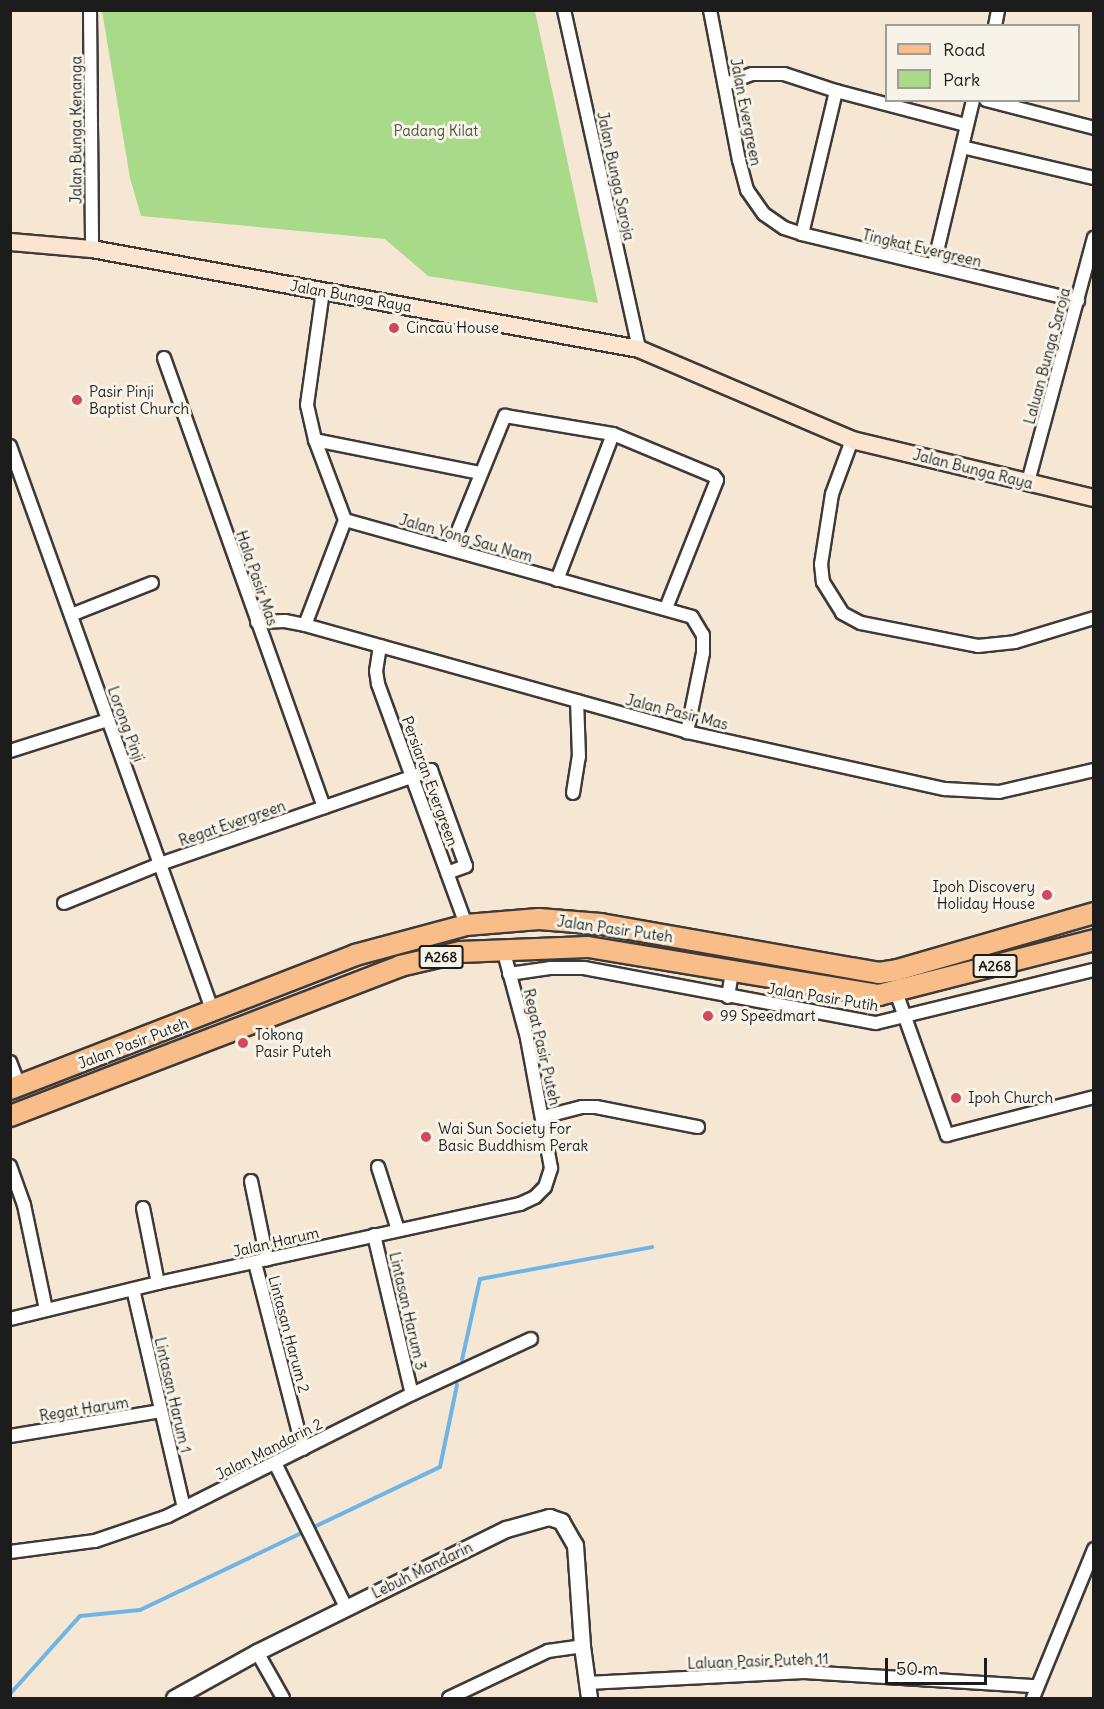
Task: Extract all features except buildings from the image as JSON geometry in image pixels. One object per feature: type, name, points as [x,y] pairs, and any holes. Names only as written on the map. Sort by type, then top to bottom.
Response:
[{"type":"main road","name":"Jalan Bunga Raya","points":[[10,242],[92,249],[639,349],[852,440],[1094,498]]},
{"type":"main road","name":"Jalan Pasir Puteh","points":[[15,1088],[355,955],[466,925],[539,919],[601,924],[806,961],[888,972],[1094,913]]},
{"type":"main road","name":"Jalan Pasir Puteh","points":[[10,1116],[400,966],[460,952],[588,947],[868,994],[896,992],[1094,940]]},
{"type":"main road","points":[[806,961],[818,973],[887,982],[896,992]]},
{"type":"street","name":"Jalan Bunga Kenanga","points":[[90,10],[92,249]]},
{"type":"street","name":"Jalan Bunga Saroja","points":[[564,10],[639,349]]},
{"type":"street","name":"Jalan Evergreen","points":[[710,10],[739,160],[747,190],[764,214]]},
{"type":"street","points":[[726,84],[752,74],[784,74],[836,91],[966,125]]},
{"type":"street","points":[[802,234],[836,91]]},
{"type":"street","points":[[934,264],[972,102]]},
{"type":"street","points":[[994,102],[1094,128]]},
{"type":"street","points":[[962,147],[1094,178]]},
{"type":"street","name":"Tingkat Evergreen","points":[[764,214],[784,228],[802,234],[934,264],[1078,301]]},
{"type":"street","name":"Laluan Bunga Saroja","points":[[1028,482],[1094,238]]},
{"type":"street","points":[[305,625],[345,520],[315,440],[307,405],[323,291]]},
{"type":"street","name":"Hala Pasir Mas","points":[[164,358],[324,807]]},
{"type":"street","points":[[451,548],[505,416],[613,434],[714,476],[717,480],[666,608]]},
{"type":"street","points":[[557,580],[613,434]]},
{"type":"street","points":[[315,440],[480,473]]},
{"type":"street","points":[[852,440],[832,494],[821,564],[823,582],[842,613],[861,623],[978,646],[1015,642],[1094,618]]},
{"type":"street","name":"Lorong Pinji","points":[[10,446],[15,471],[71,615],[213,1012]]},
{"type":"street","name":"Jalan Yong Sau Nam","points":[[345,520],[692,617],[703,636],[703,653],[687,732]]},
{"type":"street","points":[[71,615],[152,583]]},
{"type":"street","name":"Jalan Pasir Mas","points":[[257,622],[285,621],[305,625],[687,732],[945,789],[982,793],[999,792],[1094,770]]},
{"type":"street","name":"Persiaran Evergreen","points":[[380,646],[376,671],[378,684],[466,925]]},
{"type":"street","points":[[573,793],[579,757],[577,701]]},
{"type":"street","points":[[10,752],[108,720]]},
{"type":"street","points":[[412,777],[431,770],[466,866],[447,873]]},
{"type":"street","name":"Regat Evergreen","points":[[64,903],[160,864],[412,777]]},
{"type":"street","name":"Regat Pasir Puteh","points":[[502,949],[526,1038],[543,1117],[551,1168],[545,1187]]},
{"type":"street","name":"Jalan Pasir Putih","points":[[509,974],[550,968],[584,968],[728,997],[876,1023],[1094,970]]},
{"type":"street","points":[[728,997],[732,971]]},
{"type":"street","points":[[896,992],[947,1135],[1094,1096]]},
{"type":"street","points":[[10,1062],[15,1088]]},
{"type":"street","points":[[543,1117],[572,1109],[596,1107],[698,1127]]},
{"type":"street","points":[[10,1166],[24,1205],[46,1309]]},
{"type":"street","points":[[378,1167],[398,1230]]},
{"type":"street","points":[[251,1180],[267,1259]]},
{"type":"street","name":"Jalan Harum","points":[[10,1318],[158,1283],[520,1204],[535,1197],[545,1187]]},
{"type":"street","points":[[143,1208],[158,1283]]},
{"type":"street","name":"Lintasan Harum 3","points":[[374,1235],[412,1394]]},
{"type":"street","name":"Lintasan Harum 2","points":[[255,1263],[303,1449]]},
{"type":"street","name":"Lintasan Harum 1","points":[[133,1289],[184,1508]]},
{"type":"street","name":"Jalan Mandarin 2","points":[[10,1552],[110,1538],[184,1508],[412,1394],[531,1339]]},
{"type":"street","name":"Regat Harum","points":[[10,1436],[161,1411]]},
{"type":"street","points":[[276,1463],[346,1607]]},
{"type":"street","name":"Lebuh Mandarin","points":[[174,1698],[257,1652],[506,1529],[549,1517],[561,1521],[575,1545],[582,1646],[588,1691]]},
{"type":"street","points":[[1035,1692],[1088,1578],[1094,1549]]},
{"type":"street","points":[[449,1698],[548,1650],[582,1646]]},
{"type":"street","points":[[257,1652],[283,1698]]},
{"type":"street","name":"Laluan Pasir Puteh 11","points":[[588,1691],[804,1672],[1035,1692]]},
{"type":"green space","name":"Padang Kilat","points":[[102,11],[535,11],[598,303],[428,276],[385,239],[141,216],[130,178]]},
{"type":"waterway","points":[[462,1360],[480,1279],[652,1247]]},
{"type":"waterway","points":[[10,1694],[80,1616],[140,1610],[440,1467],[457,1385]]},
{"type":"place","name":"Cincau House","points":[[394,328]]},
{"type":"place","name":"Pasir Pinji Baptist Church","points":[[77,400]]},
{"type":"place","name":"Ipoh Discovery Holiday House","points":[[1047,895]]},
{"type":"place","name":"99 Speedmart","points":[[708,1016]]},
{"type":"place","name":"Tokong Pasir Puteh","points":[[243,1043]]},
{"type":"place","name":"Ipoh Church","points":[[956,1098]]},
{"type":"place","name":"Wai Sun Society For Basic Buddhism Perak","points":[[426,1137]]}]
